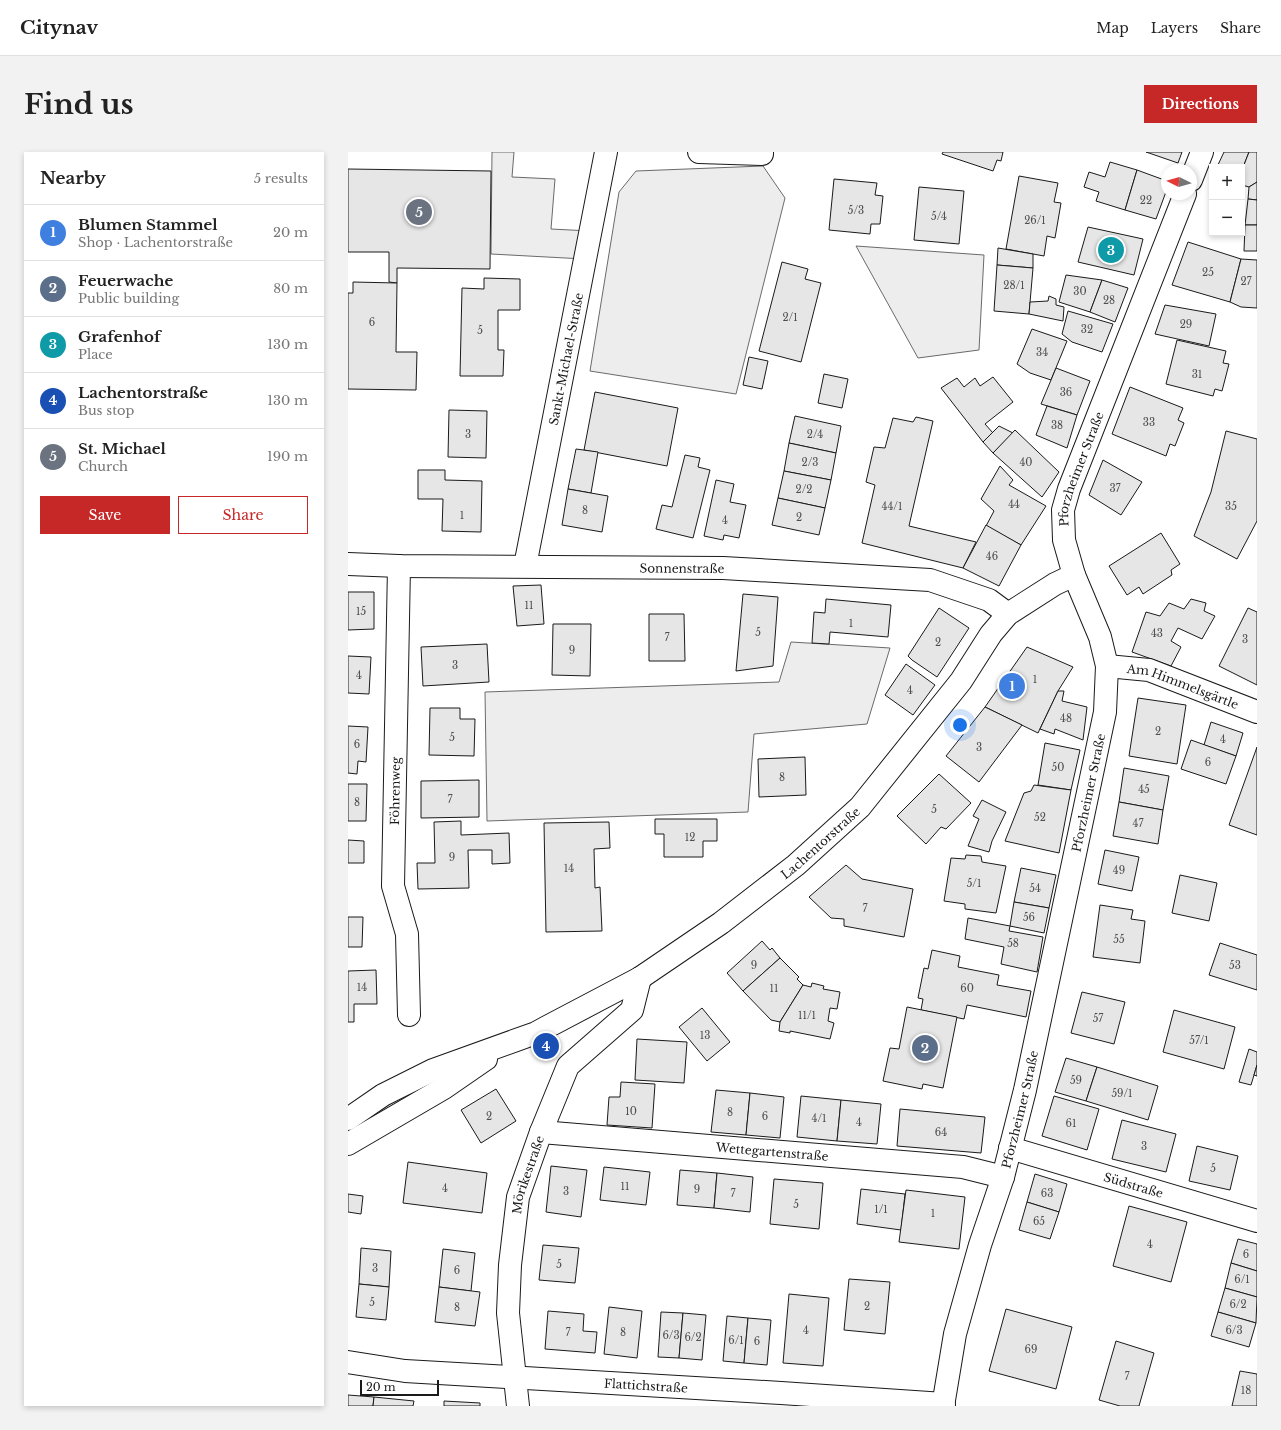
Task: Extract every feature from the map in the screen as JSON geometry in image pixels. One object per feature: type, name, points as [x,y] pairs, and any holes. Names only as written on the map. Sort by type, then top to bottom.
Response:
[{"type":"street","name":"Sankt-Michael-Straße","points":[[525,566],[606,152]]},
{"type":"street","points":[[699,152],[762,154],[762,152]]},
{"type":"street","points":[[1197,165],[1202,152]]},
{"type":"street","name":"Pforzheimer Straße","points":[[944,1405],[955,1334],[980,1245],[1003,1177],[1034,1051],[1105,712],[1107,666],[1100,637],[1074,575],[1064,540],[1063,510],[1069,489],[1183,200]]},
{"type":"street","name":"Sonnenstraße","points":[[348,564],[400,566],[724,568],[930,580],[989,600],[1008,614]]},
{"type":"street","name":"Föhrenweg","points":[[400,566],[393,886],[407,934],[409,1015]]},
{"type":"street","name":"Lachentorstraße","points":[[348,1119],[383,1095],[433,1070],[536,1032],[640,978],[721,923],[796,865],[860,807],[961,681],[991,634],[1008,614],[1055,584],[1074,575]]},
{"type":"street","name":"Am Himmelsgärtle","points":[[1107,666],[1149,670],[1257,712]]},
{"type":"street","name":"Mörikestraße","points":[[518,1406],[508,1313],[510,1265],[518,1197],[541,1132],[568,1066],[632,1010],[640,978]]},
{"type":"street","name":"Lachentorstraße","points":[[348,1144],[444,1088],[488,1058],[506,1043]]},
{"type":"street","name":"Wettegartenstraße","points":[[541,1132],[963,1167],[1003,1177]]},
{"type":"street","name":"Südstraße","points":[[1010,1148],[1257,1221]]},
{"type":"street","name":"Flattichstraße","points":[[348,1362],[405,1371],[515,1376],[780,1399],[944,1405]]},
{"type":"shaded area","points":[[492,152],[514,152],[512,177],[555,179],[551,229],[590,231],[584,259],[491,254]]},
{"type":"shaded area","points":[[763,166],[785,198],[736,394],[590,371],[619,192],[636,171]]},
{"type":"shaded area","points":[[856,246],[984,255],[979,350],[918,358]]},
{"type":"shaded area","points":[[791,642],[890,648],[867,724],[754,734],[748,812],[487,821],[485,692],[779,682]]},
{"type":"building","points":[[943,152],[1003,152],[1001,161],[997,160],[993,171],[942,154]]},
{"type":"building","points":[[1146,152],[1182,152],[1178,163]]},
{"type":"building","points":[[1224,152],[1249,152],[1244,164],[1218,164]]},
{"type":"building","points":[[1249,152],[1257,152],[1257,182],[1249,187],[1245,186],[1244,164]]},
{"type":"building","points":[[1110,162],[1137,170],[1125,210],[1096,201],[1099,192],[1084,187],[1089,172],[1105,177]]},
{"type":"building","points":[[348,169],[491,171],[490,269],[397,268],[397,283],[389,282],[389,252],[348,252]]},
{"type":"building","points":[[1137,170],[1161,179],[1161,200],[1163,200],[1156,219],[1125,210]]},
{"type":"building","points":[[1019,176],[1058,183],[1054,202],[1061,203],[1055,238],[1047,236],[1044,256],[1006,249]]},
{"type":"building","points":[[834,179],[877,183],[875,195],[883,196],[880,224],[871,224],[870,234],[829,230]]},
{"type":"building","points":[[1257,182],[1257,200],[1248,199],[1249,187]]},
{"type":"building","points":[[919,187],[964,191],[959,244],[914,240]]},
{"type":"building","points":[[1248,199],[1257,200],[1257,225],[1245,225]]},
{"type":"building","points":[[1245,225],[1257,225],[1257,251],[1244,251]]},
{"type":"building","points":[[1088,227],[1143,239],[1134,275],[1078,262]]},
{"type":"building","points":[[1188,242],[1241,259],[1230,302],[1172,285]]},
{"type":"building","points":[[998,248],[1033,254],[1033,268],[997,265]]},
{"type":"building","points":[[1241,259],[1257,260],[1257,308],[1241,307],[1230,302]]},
{"type":"building","points":[[782,262],[808,269],[805,279],[821,283],[801,362],[759,351]]},
{"type":"building","points":[[997,265],[1033,268],[1029,314],[994,311]]},
{"type":"building","points":[[1066,275],[1102,280],[1090,312],[1059,302]]},
{"type":"building","points":[[484,278],[520,279],[520,310],[498,310],[498,350],[504,350],[503,376],[460,376],[462,288],[484,289]]},
{"type":"building","points":[[1102,280],[1128,288],[1115,322],[1090,312]]},
{"type":"building","points":[[353,282],[397,283],[396,352],[417,352],[416,390],[348,389],[348,293],[353,293]]},
{"type":"building","points":[[1049,296],[1056,299],[1056,305],[1064,307],[1063,321],[1029,314],[1030,302],[1048,301]]},
{"type":"building","points":[[1165,305],[1216,314],[1209,346],[1155,334]]},
{"type":"building","points":[[1068,311],[1113,324],[1102,352],[1072,342],[1062,334]]},
{"type":"building","points":[[1032,329],[1067,341],[1051,380],[1030,373],[1017,364]]},
{"type":"building","points":[[1177,340],[1226,351],[1223,363],[1229,364],[1222,391],[1215,389],[1213,396],[1166,384]]},
{"type":"building","points":[[749,357],[768,361],[762,389],[743,385]]},
{"type":"building","points":[[1056,368],[1090,381],[1077,415],[1041,404]]},
{"type":"building","points":[[824,374],[848,379],[842,408],[818,403]]},
{"type":"building","points":[[993,377],[1013,402],[985,424],[993,433],[983,442],[941,388],[957,378],[964,387],[975,378],[980,386]]},
{"type":"building","points":[[1130,387],[1183,408],[1178,420],[1184,423],[1175,446],[1170,444],[1166,456],[1112,434]]},
{"type":"building","points":[[595,392],[678,408],[667,466],[584,450]]},
{"type":"building","points":[[1047,406],[1077,415],[1067,448],[1036,435]]},
{"type":"building","points":[[449,410],[487,411],[486,458],[448,457]]},
{"type":"building","points":[[795,416],[841,426],[836,453],[789,443]]},
{"type":"building","points":[[916,417],[933,421],[909,526],[976,542],[963,568],[862,543],[875,485],[866,482],[874,447],[885,448],[893,418],[913,422]]},
{"type":"building","points":[[999,426],[1013,433],[993,453],[983,442]]},
{"type":"building","points":[[1015,430],[1059,472],[1042,497],[993,453]]},
{"type":"building","points":[[1226,431],[1257,439],[1257,521],[1237,559],[1194,536],[1211,492]]},
{"type":"building","points":[[789,443],[836,453],[831,480],[784,471]]},
{"type":"building","points":[[576,449],[598,452],[591,493],[568,489]]},
{"type":"building","points":[[685,455],[700,458],[698,467],[710,470],[693,538],[656,529],[662,505],[672,507]]},
{"type":"building","points":[[1103,460],[1142,482],[1121,515],[1089,495]]},
{"type":"building","points":[[1000,466],[1013,480],[1009,485],[1046,506],[1021,545],[986,526],[994,511],[981,499]]},
{"type":"building","points":[[418,470],[445,470],[445,480],[482,481],[481,532],[442,531],[443,499],[418,499]]},
{"type":"building","points":[[784,471],[831,480],[825,508],[778,498]]},
{"type":"building","points":[[716,480],[734,484],[730,502],[746,505],[739,538],[724,535],[723,540],[704,536]]},
{"type":"building","points":[[568,489],[608,496],[602,532],[562,525]]},
{"type":"building","points":[[778,498],[825,508],[819,535],[772,525]]},
{"type":"building","points":[[986,525],[1021,545],[999,586],[963,568]]},
{"type":"building","points":[[1161,533],[1180,564],[1171,570],[1172,575],[1143,594],[1139,587],[1127,595],[1109,566]]},
{"type":"building","points":[[541,585],[544,624],[517,626],[513,586]]},
{"type":"building","points":[[348,592],[374,592],[374,629],[348,630]]},
{"type":"building","points":[[743,594],[778,597],[773,666],[736,671]]},
{"type":"building","points":[[826,599],[891,605],[888,637],[830,632],[829,644],[812,643],[814,612],[825,613]]},
{"type":"building","points":[[1191,599],[1206,603],[1204,611],[1215,616],[1202,639],[1178,628],[1171,641],[1181,647],[1171,666],[1132,652],[1146,612],[1160,616],[1169,603],[1184,609]]},
{"type":"building","points":[[939,608],[969,628],[937,677],[908,656]]},
{"type":"building","points":[[1248,608],[1257,612],[1257,685],[1219,666]]},
{"type":"building","points":[[649,614],[684,614],[685,661],[649,661]]},
{"type":"building","points":[[553,624],[591,624],[590,676],[552,675]]},
{"type":"building","points":[[487,644],[489,682],[423,686],[421,647]]},
{"type":"building","points":[[1027,647],[1073,667],[1058,691],[1038,733],[985,707]]},
{"type":"building","points":[[348,656],[371,657],[369,694],[348,693]]},
{"type":"building","points":[[906,664],[935,685],[913,715],[885,695]]},
{"type":"building","points":[[1058,691],[1064,691],[1062,701],[1087,707],[1083,740],[1055,729],[1054,734],[1040,729]]},
{"type":"building","points":[[1138,698],[1186,705],[1177,764],[1129,756]]},
{"type":"building","points":[[985,707],[1022,725],[979,782],[946,756]]},
{"type":"building","points":[[430,708],[460,708],[460,719],[475,719],[474,756],[429,755]]},
{"type":"building","points":[[1211,722],[1243,733],[1236,756],[1204,745]]},
{"type":"building","points":[[348,726],[368,727],[366,762],[358,761],[357,774],[348,773]]},
{"type":"building","points":[[1191,740],[1236,756],[1226,784],[1181,769]]},
{"type":"building","points":[[1045,743],[1080,750],[1071,790],[1038,785]]},
{"type":"building","points":[[1257,747],[1257,835],[1229,825]]},
{"type":"building","points":[[805,757],[806,795],[759,797],[758,759]]},
{"type":"building","points":[[1124,768],[1169,776],[1163,810],[1119,802]]},
{"type":"building","points":[[939,774],[971,803],[946,829],[941,827],[926,844],[897,816]]},
{"type":"building","points":[[479,780],[479,817],[421,818],[421,781]]},
{"type":"building","points":[[348,784],[367,784],[366,821],[348,821]]},
{"type":"building","points":[[1034,785],[1071,790],[1059,853],[1005,841],[1024,793],[1031,791]]},
{"type":"building","points":[[982,800],[1006,812],[992,841],[989,852],[968,846],[979,819],[973,816]]},
{"type":"building","points":[[1119,802],[1163,810],[1158,844],[1113,836]]},
{"type":"building","points":[[655,819],[717,819],[717,841],[703,841],[703,857],[664,857],[664,834],[655,834]]},
{"type":"building","points":[[461,821],[461,835],[509,833],[510,863],[492,864],[492,850],[468,850],[469,888],[418,889],[417,863],[435,863],[434,822]]},
{"type":"building","points":[[609,822],[610,848],[594,849],[595,888],[600,887],[602,931],[546,932],[544,823]]},
{"type":"building","points":[[348,840],[364,841],[364,863],[348,863]]},
{"type":"building","points":[[1105,850],[1139,857],[1132,891],[1098,884]]},
{"type":"building","points":[[966,855],[981,856],[982,862],[1006,866],[996,913],[965,909],[965,904],[944,901],[951,858],[965,859]]},
{"type":"building","points":[[846,865],[862,879],[913,889],[904,937],[844,926],[844,919],[831,918],[809,897]]},
{"type":"building","points":[[1021,868],[1056,875],[1049,908],[1014,902]]},
{"type":"building","points":[[1180,875],[1217,883],[1209,921],[1172,913]]},
{"type":"building","points":[[1014,902],[1049,908],[1044,933],[1010,926]]},
{"type":"building","points":[[1100,905],[1133,910],[1131,919],[1145,921],[1140,963],[1093,957]]},
{"type":"building","points":[[348,917],[363,917],[362,947],[348,947]]},
{"type":"building","points":[[968,918],[1010,926],[1009,931],[1043,937],[1037,972],[1001,964],[1004,947],[965,939]]},
{"type":"building","points":[[762,941],[770,950],[772,948],[780,958],[743,991],[727,973]]},
{"type":"building","points":[[1220,943],[1257,955],[1257,990],[1209,975]]},
{"type":"building","points":[[932,950],[960,956],[958,967],[999,975],[997,985],[1031,991],[1026,1017],[967,1005],[964,1019],[921,1010],[923,999],[918,998],[924,968],[928,969]]},
{"type":"building","points":[[780,958],[799,977],[797,979],[803,985],[780,1022],[771,1020],[743,991]]},
{"type":"building","points":[[376,970],[377,1004],[354,1004],[354,1022],[348,1022],[348,971]]},
{"type":"building","points":[[812,983],[824,986],[823,989],[840,992],[837,1009],[830,1008],[828,1021],[834,1023],[830,1039],[790,1031],[790,1033],[779,1031],[780,1022],[803,985],[811,987]]},
{"type":"building","points":[[1082,992],[1125,1002],[1114,1044],[1071,1033]]},
{"type":"building","points":[[907,1007],[957,1017],[943,1088],[923,1084],[922,1089],[883,1081],[890,1048],[899,1049]]},
{"type":"building","points":[[702,1008],[730,1042],[707,1061],[679,1027]]},
{"type":"building","points":[[1174,1010],[1235,1027],[1224,1069],[1163,1052]]},
{"type":"building","points":[[637,1039],[687,1042],[684,1083],[635,1080]]},
{"type":"building","points":[[1249,1049],[1257,1052],[1257,1065],[1251,1085],[1239,1082]]},
{"type":"building","points":[[1066,1058],[1097,1067],[1086,1101],[1055,1092]]},
{"type":"building","points":[[1257,1065],[1257,1076],[1254,1075]]},
{"type":"building","points":[[1097,1067],[1158,1086],[1148,1120],[1086,1101]]},
{"type":"building","points":[[621,1082],[655,1084],[652,1128],[607,1125],[609,1097],[620,1097]]},
{"type":"building","points":[[496,1089],[516,1121],[481,1143],[461,1110]]},
{"type":"building","points":[[716,1090],[750,1093],[746,1135],[711,1132]]},
{"type":"building","points":[[750,1093],[784,1097],[780,1138],[746,1135]]},
{"type":"building","points":[[801,1096],[841,1100],[837,1141],[797,1137]]},
{"type":"building","points":[[1054,1096],[1099,1109],[1087,1150],[1042,1136]]},
{"type":"building","points":[[841,1100],[881,1104],[877,1144],[837,1141]]},
{"type":"building","points":[[900,1109],[985,1117],[981,1153],[897,1146]]},
{"type":"building","points":[[1122,1120],[1176,1134],[1166,1172],[1112,1159]]},
{"type":"building","points":[[1197,1146],[1238,1156],[1230,1190],[1189,1181]]},
{"type":"building","points":[[408,1162],[487,1173],[482,1213],[403,1203]]},
{"type":"building","points":[[551,1166],[587,1170],[581,1217],[546,1212]]},
{"type":"building","points":[[604,1167],[650,1172],[646,1205],[600,1200]]},
{"type":"building","points":[[680,1170],[717,1173],[714,1208],[677,1205]]},
{"type":"building","points":[[717,1173],[753,1177],[750,1212],[714,1208]]},
{"type":"building","points":[[1035,1174],[1067,1184],[1059,1212],[1027,1202]]},
{"type":"building","points":[[774,1179],[823,1183],[819,1229],[770,1224]]},
{"type":"building","points":[[861,1189],[905,1194],[901,1230],[857,1224]]},
{"type":"building","points":[[906,1190],[965,1197],[959,1249],[899,1242]]},
{"type":"building","points":[[348,1194],[363,1196],[361,1214],[348,1212]]},
{"type":"building","points":[[1027,1202],[1059,1212],[1050,1239],[1019,1230]]},
{"type":"building","points":[[1129,1206],[1187,1222],[1171,1282],[1113,1266]]},
{"type":"building","points":[[1238,1239],[1257,1244],[1257,1271],[1231,1263]]},
{"type":"building","points":[[543,1245],[579,1248],[575,1283],[539,1280]]},
{"type":"building","points":[[361,1248],[391,1251],[389,1287],[359,1284]]},
{"type":"building","points":[[443,1249],[475,1253],[471,1291],[439,1287]]},
{"type":"building","points":[[1231,1263],[1257,1271],[1257,1297],[1225,1288]]},
{"type":"building","points":[[849,1279],[890,1282],[885,1334],[844,1330]]},
{"type":"building","points":[[359,1284],[389,1287],[386,1320],[356,1317]]},
{"type":"building","points":[[439,1287],[480,1292],[475,1326],[435,1322]]},
{"type":"building","points":[[1225,1288],[1257,1297],[1256,1323],[1218,1312]]},
{"type":"building","points":[[789,1294],[829,1298],[823,1366],[783,1363]]},
{"type":"building","points":[[609,1307],[642,1311],[637,1358],[604,1354]]},
{"type":"building","points":[[1006,1309],[1072,1327],[1056,1389],[989,1371]]},
{"type":"building","points":[[548,1311],[584,1314],[583,1331],[597,1332],[595,1353],[545,1349]]},
{"type":"building","points":[[661,1312],[683,1313],[679,1358],[658,1357]]},
{"type":"building","points":[[1218,1312],[1256,1323],[1249,1347],[1211,1336]]},
{"type":"building","points":[[683,1313],[706,1315],[702,1360],[679,1358]]},
{"type":"building","points":[[727,1316],[748,1318],[744,1363],[723,1361]]},
{"type":"building","points":[[748,1318],[771,1320],[767,1365],[744,1363]]},
{"type":"building","points":[[1116,1341],[1154,1353],[1139,1406],[1120,1406],[1099,1400]]},
{"type":"building","points":[[1240,1371],[1257,1374],[1257,1406],[1232,1406]]},
{"type":"building","points":[[348,1395],[374,1397],[373,1406],[348,1406]]},
{"type":"building","points":[[374,1397],[414,1401],[413,1406],[373,1406]]},
{"type":"building","points":[[444,1401],[480,1403],[480,1406],[444,1406]]},
{"type":"place","name":"St. Michael","points":[[419,212]]},
{"type":"place","name":"Grafenhof","points":[[1111,250]]},
{"type":"place","name":"Blumen Stammel","points":[[1012,686]]},
{"type":"place","name":"Lachentorstraße","points":[[546,1046]]},
{"type":"place","name":"Feuerwache","points":[[925,1048]]}]
